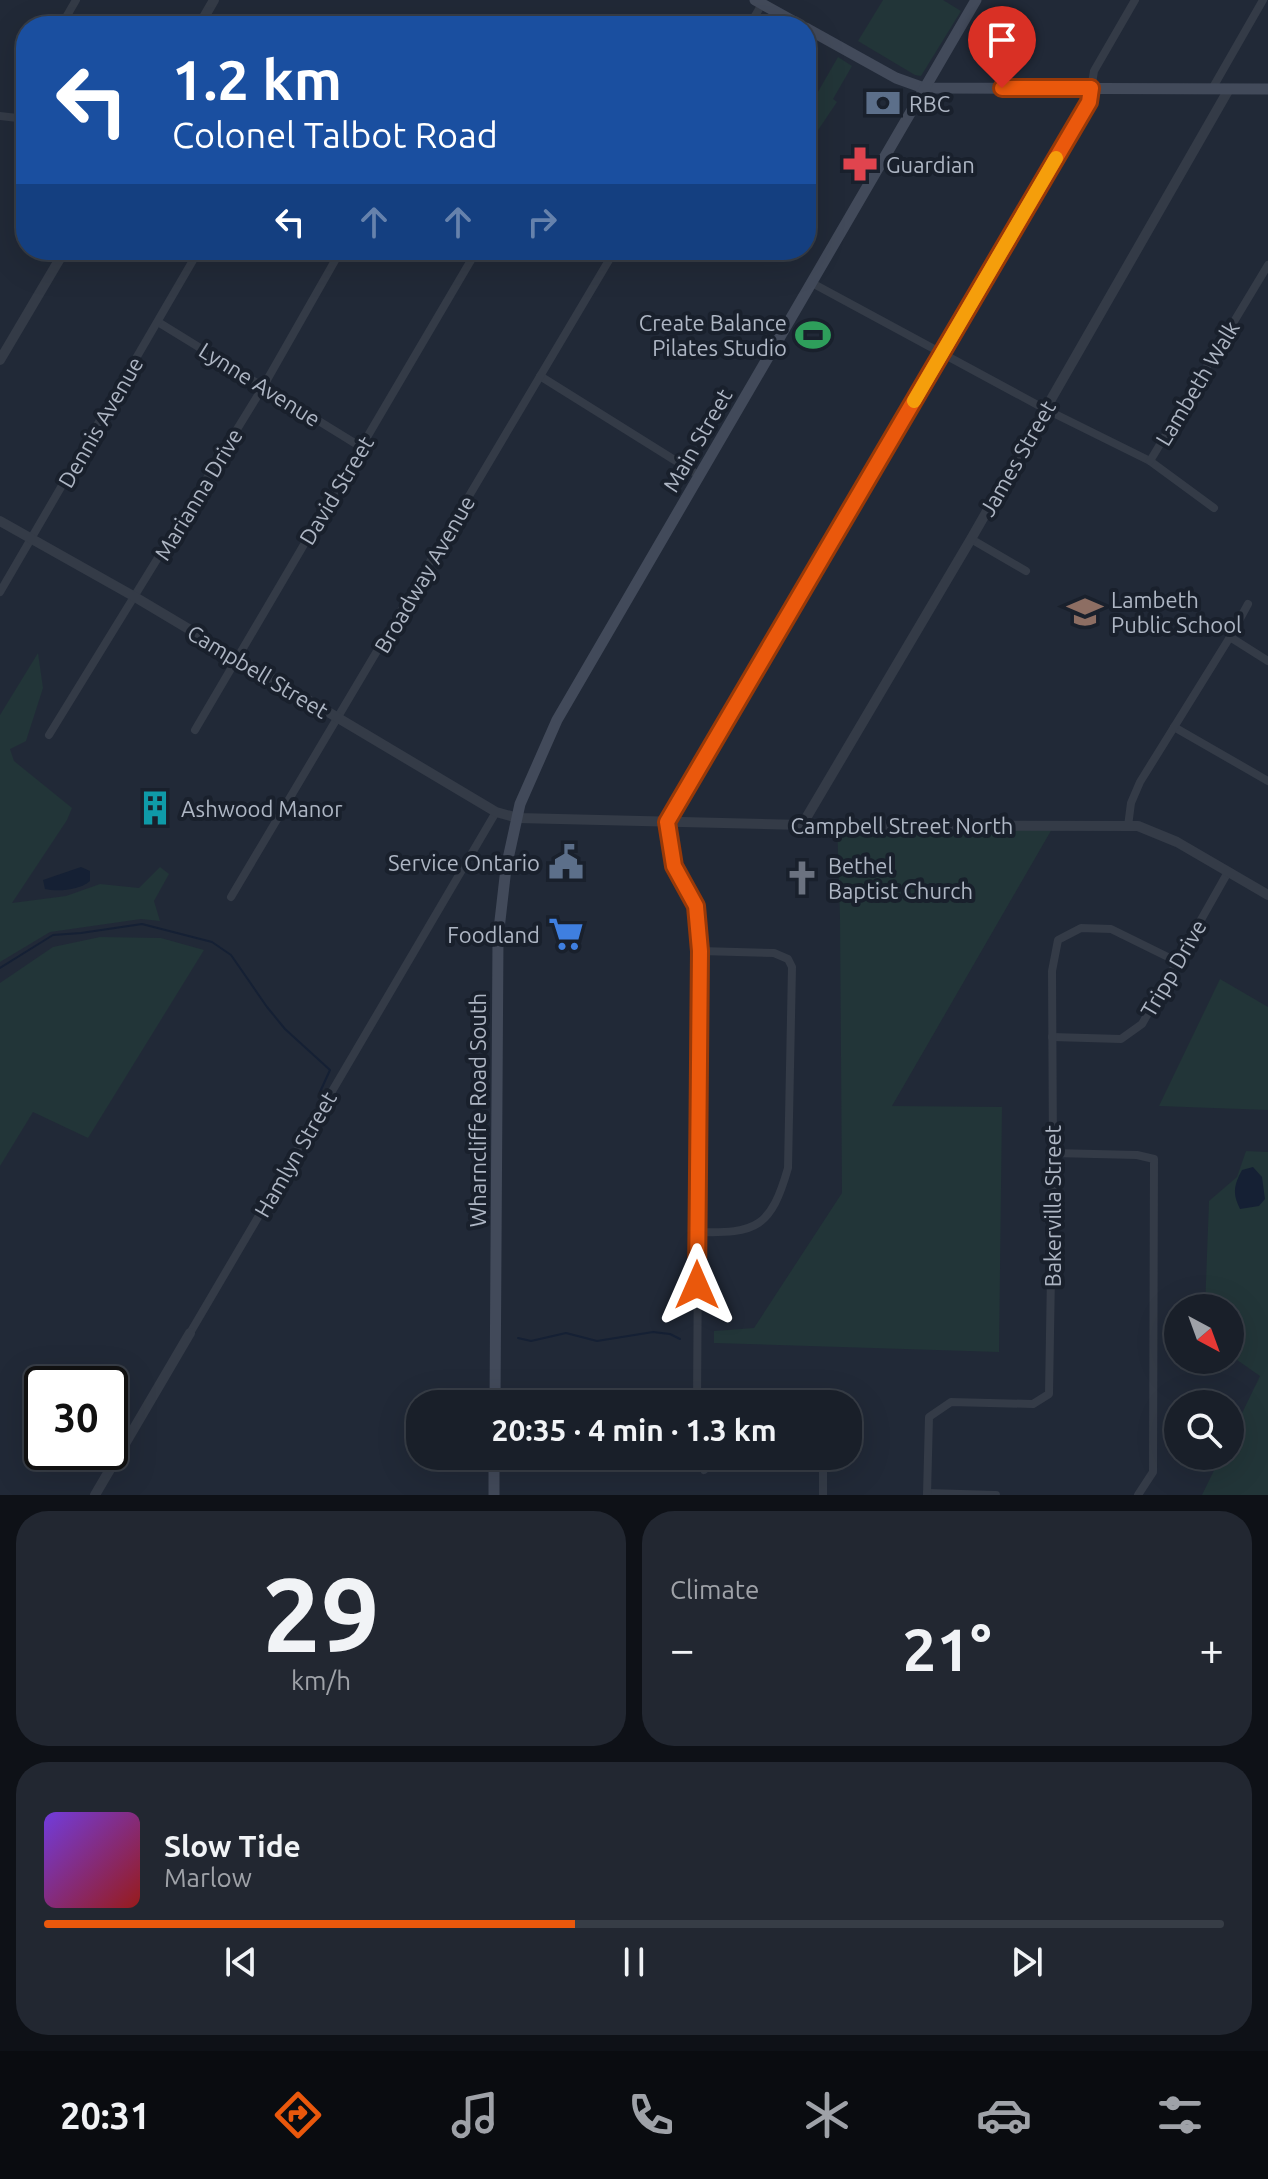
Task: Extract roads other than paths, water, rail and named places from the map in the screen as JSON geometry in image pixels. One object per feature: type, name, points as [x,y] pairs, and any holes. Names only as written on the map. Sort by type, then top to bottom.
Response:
[{"type":"main road","name":"Main Street","points":[[518,818],[520,804],[557,720],[976,0]]},
{"type":"main road","points":[[758,2],[784,16]]},
{"type":"main road","points":[[816,34],[896,78],[924,88],[1268,89]]},
{"type":"main road","name":"Wharncliffe Road South","points":[[495,1390],[498,938],[506,868],[518,818]]},
{"type":"main road","points":[[494,1470],[494,1495]]},
{"type":"street","points":[[696,1390],[700,951],[696,906],[674,866],[667,822],[1089,102],[1094,71],[1135,0]]},
{"type":"street","points":[[1212,89],[1263,0]]},
{"type":"street","name":"James Street","points":[[802,825],[971,539],[1229,89]]},
{"type":"street","points":[[0,360],[59,260]]},
{"type":"street","name":"Dennis Avenue","points":[[0,592],[193,260]]},
{"type":"street","name":"Marianna Drive","points":[[49,735],[263,387],[335,260]]},
{"type":"street","name":"David Street","points":[[195,730],[471,260]]},
{"type":"street","name":"Broadway Avenue","points":[[231,897],[609,260]]},
{"type":"street","name":"Lambeth Walk","points":[[1150,461],[1268,265]]},
{"type":"street","points":[[812,283],[1045,409],[1150,461],[1214,508]]},
{"type":"street","name":"Lynne Avenue","points":[[158,322],[361,447]]},
{"type":"street","points":[[540,376],[700,476]]},
{"type":"street","name":"Campbell Street","points":[[0,521],[135,597],[496,812],[518,818]]},
{"type":"street","points":[[971,539],[1026,571]]},
{"type":"street","points":[[1128,826],[1131,803],[1140,782],[1248,604]]},
{"type":"street","points":[[1230,637],[1268,661]]},
{"type":"street","points":[[1174,727],[1268,781]]},
{"type":"street","name":"Hamlyn Street","points":[[95,1495],[496,812]]},
{"type":"street","name":"Campbell Street North","points":[[518,818],[802,825],[1138,826],[1177,842],[1268,895]]},
{"type":"street","name":"Tripp Drive","points":[[1052,1037],[1121,1039],[1142,1024],[1228,872]]},
{"type":"street","name":"Bakervilla Street","points":[[927,1494],[929,1417],[951,1402],[1033,1404],[1049,1394],[1052,971],[1058,940],[1081,928],[1111,929],[1176,961]]},
{"type":"street","points":[[697,1232],[732,1233],[750,1229],[765,1219],[780,1195],[788,1168],[792,967],[788,959],[774,953],[700,951]]},
{"type":"street","points":[[1053,1153],[1137,1155],[1154,1159],[1153,1472],[1138,1495]]},
{"type":"street","points":[[823,1470],[823,1495]]},
{"type":"street","points":[[927,1494],[996,1495]]},
{"type":"water","points":[[81,867],[90,871],[90,881],[86,884],[69,890],[45,889],[43,880]]},
{"type":"water","points":[[1253,1167],[1262,1177],[1265,1199],[1259,1206],[1240,1209],[1235,1194],[1236,1185],[1242,1170]]},
{"type":"waterway","points":[[0,968],[53,935],[142,924],[212,942],[231,955],[285,1029],[330,1070],[320,1092]]},
{"type":"waterway","points":[[518,1338],[531,1341],[566,1333],[597,1341],[653,1332],[680,1339]]},
{"type":"place","name":"RBC","points":[[883,103]]},
{"type":"place","name":"Guardian","points":[[860,164]]},
{"type":"place","name":"Create Balance Pilates Studio","points":[[813,335]]},
{"type":"place","name":"Lambeth Public School","points":[[1085,612]]},
{"type":"place","name":"Ashwood Manor","points":[[155,808]]},
{"type":"place","name":"Service Ontario","points":[[566,862]]},
{"type":"place","name":"Bethel Baptist Church","points":[[802,878]]},
{"type":"place","name":"Foodland","points":[[566,934]]}]
